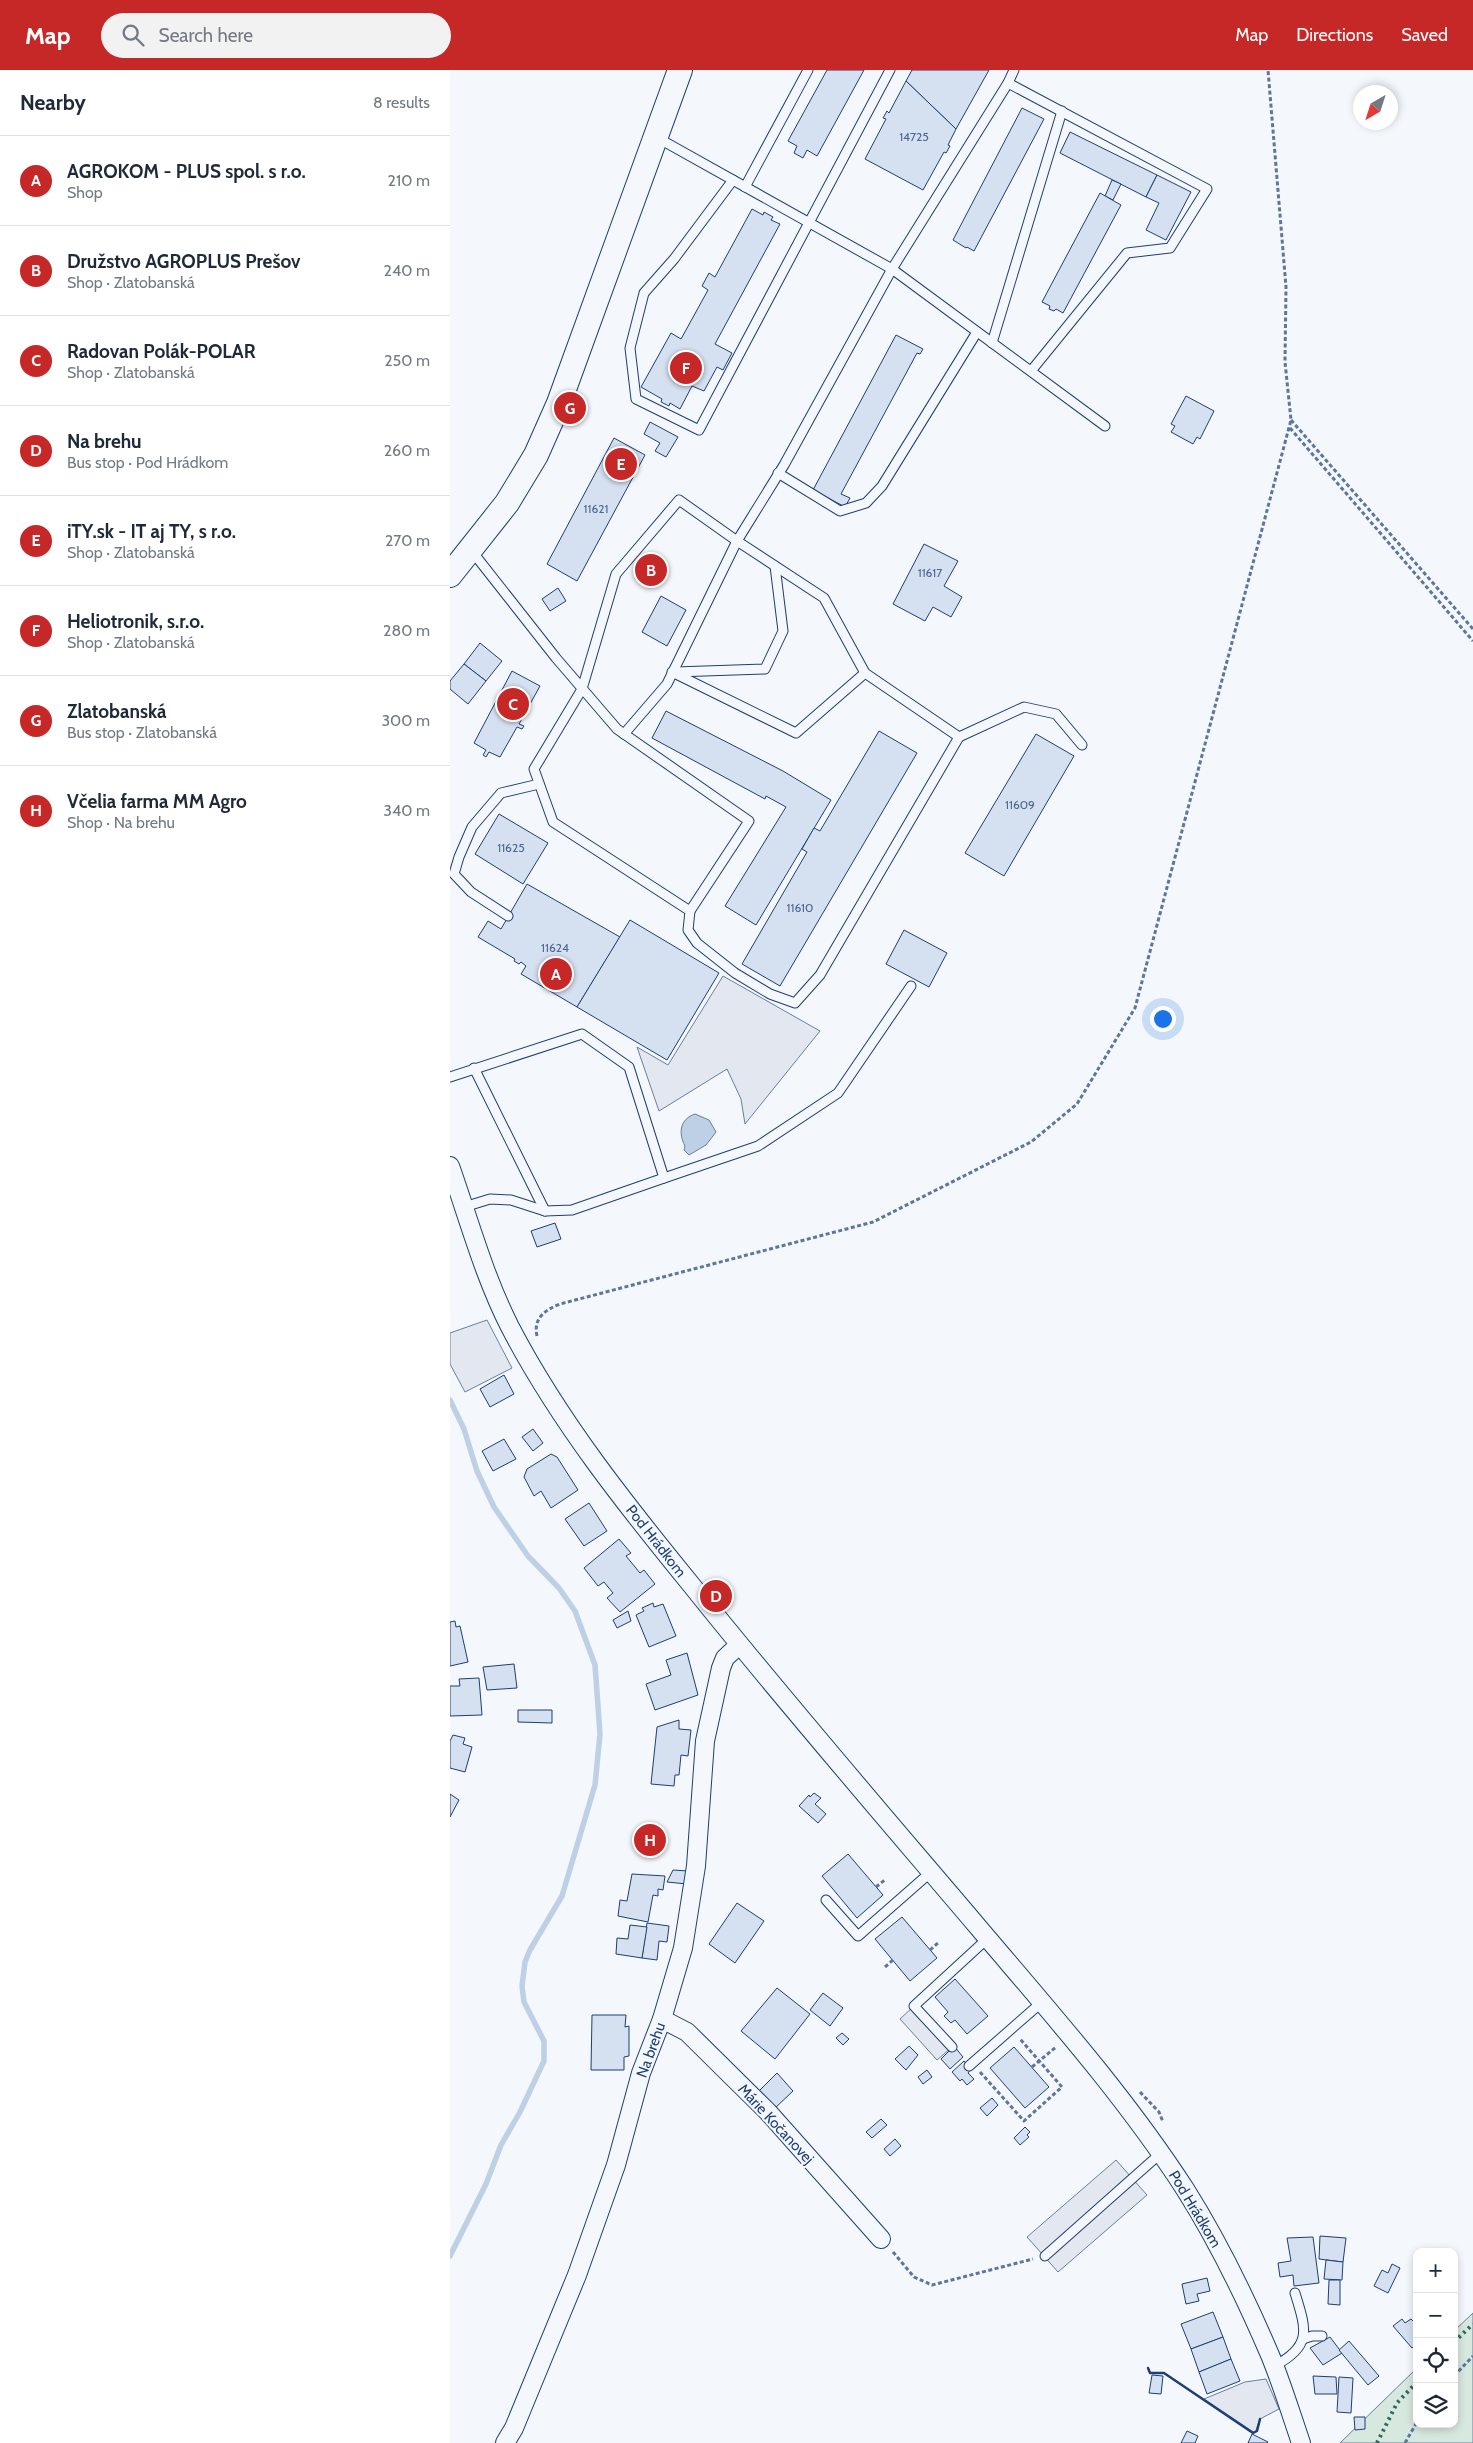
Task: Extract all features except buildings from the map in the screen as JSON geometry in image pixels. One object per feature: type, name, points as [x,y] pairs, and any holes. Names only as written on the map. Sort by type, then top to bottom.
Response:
[{"type":"street","points":[[450,575],[507,503],[536,455],[559,403],[680,70]]},
{"type":"street","name":"Pod Hrádkom","points":[[450,1166],[499,1304],[550,1395],[577,1436],[640,1523],[740,1645],[1101,2072],[1161,2154],[1187,2192],[1221,2253],[1274,2366],[1302,2443]]},
{"type":"street","name":"Na brehu","points":[[504,2443],[514,2428],[577,2275],[616,2165],[641,2073],[662,2019],[683,1948],[696,1866],[705,1741],[721,1668],[726,1658],[740,1645]]},
{"type":"street","name":"Márie Kočanovej","points":[[662,2019],[687,2032],[768,2112],[881,2239]]},
{"type":"lane","points":[[745,187],[808,70]]},
{"type":"lane","points":[[733,180],[674,259],[644,292],[630,348],[636,399],[699,430],[890,70]]},
{"type":"lane","points":[[624,734],[667,684],[737,541],[778,473],[892,269],[1008,83],[1014,70]]},
{"type":"lane","points":[[1008,83],[1208,188],[1170,248],[1127,253],[1031,372]]},
{"type":"lane","points":[[992,343],[1062,111]]},
{"type":"lane","points":[[656,137],[892,269],[1105,426]]},
{"type":"lane","points":[[778,473],[840,511],[866,503],[882,486],[977,332]]},
{"type":"lane","points":[[690,912],[553,822],[534,769],[582,689],[616,574],[679,500],[824,598],[865,673],[959,737]]},
{"type":"lane","points":[[471,550],[582,689],[617,728],[749,821],[690,912],[688,930],[697,943],[734,973],[770,994],[795,1003],[820,975],[959,737],[1024,707],[1056,714],[1082,745]]},
{"type":"lane","points":[[672,672],[765,669],[783,631],[775,566]]},
{"type":"lane","points":[[672,672],[796,732],[865,673]]},
{"type":"lane","points":[[508,916],[471,892],[454,874],[459,857],[472,828],[501,793],[539,784]]},
{"type":"lane","points":[[464,1207],[490,1200],[511,1200],[545,1212],[572,1210],[758,1146],[838,1093],[911,986]]},
{"type":"lane","points":[[450,1077],[582,1034],[629,1067],[664,1178]]},
{"type":"lane","points":[[474,1068],[545,1212]]},
{"type":"lane","points":[[826,1900],[858,1936],[931,1872]]},
{"type":"lane","points":[[952,2047],[914,2006],[988,1938]]},
{"type":"lane","points":[[971,2065],[1042,2002]]},
{"type":"lane","points":[[1045,2256],[1161,2154]]},
{"type":"lane","points":[[1274,2366],[1292,2354],[1305,2334],[1295,2294]]},
{"type":"lane","points":[[1303,2339],[1312,2336],[1322,2336]]},
{"type":"path","points":[[538,1340],[536,1333],[538,1318],[547,1309],[873,1222],[1031,1142],[1077,1104],[1135,1008],[1290,428],[1291,420],[1284,362],[1286,287],[1268,70]]},
{"type":"path","points":[[1291,420],[1473,629]]},
{"type":"path","points":[[1290,428],[1473,641]]},
{"type":"path","points":[[876,1887],[886,1879]]},
{"type":"path","points":[[930,1950],[939,1942]]},
{"type":"path","points":[[885,1967],[893,1960]]},
{"type":"path","points":[[971,2065],[1024,2121],[1030,2116],[1062,2087],[1011,2029]]},
{"type":"path","points":[[1136,2089],[1159,2112],[1164,2128]]},
{"type":"path","points":[[881,2239],[914,2276],[932,2285],[1045,2256]]},
{"type":"path","points":[[1458,2372],[1473,2356]]},
{"type":"path","points":[[1405,2443],[1414,2428]]},
{"type":"shaded area","points":[[723,976],[820,1031],[745,1124],[741,1099],[727,1069],[659,1111],[637,1047],[668,1065]]},
{"type":"shaded area","points":[[487,1320],[512,1368],[465,1392],[450,1364],[450,1333]]},
{"type":"shaded area","points":[[914,2006],[952,2047],[937,2060],[900,2019]]},
{"type":"shaded area","points":[[1116,2160],[1147,2195],[1058,2272],[1027,2237]]},
{"type":"shaded area","points":[[1473,2313],[1473,2443],[1340,2443],[1413,2372],[1413,2428],[1458,2428],[1458,2327]]},
{"type":"shaded area","points":[[1266,2379],[1279,2409],[1260,2419],[1255,2433],[1204,2399],[1245,2382]]},
{"type":"water","points":[[695,1114],[709,1120],[716,1132],[706,1145],[689,1155],[684,1150],[685,1146],[681,1131],[686,1119]]},
{"type":"waterway","points":[[450,1400],[464,1429],[477,1471],[494,1507],[528,1556],[559,1588],[575,1611],[595,1665],[600,1734],[595,1785],[562,1896],[530,1950],[525,1962],[522,1986],[524,2002],[544,2041],[544,2061],[520,2112],[501,2145],[486,2184],[450,2256]]},
{"type":"hedge","points":[[1458,2338],[1473,2324]]},
{"type":"hedge","points":[[1377,2443],[1397,2403],[1416,2383]]},
{"type":"wall","points":[[1148,2368],[1150,2373],[1164,2373],[1253,2433],[1257,2431],[1260,2419]]},
{"type":"place","name":"Heliotronik, s.r.o.","points":[[686,368]]},
{"type":"place","name":"Zlatobanská","points":[[570,408]]},
{"type":"place","name":"iTY.sk - IT aj TY, s r.o.","points":[[621,464]]},
{"type":"place","name":"Družstvo AGROPLUS Prešov","points":[[651,570]]},
{"type":"place","name":"Radovan Polák-POLAR","points":[[513,704]]},
{"type":"place","name":"AGROKOM - PLUS spol. s r.o.","points":[[556,974]]},
{"type":"place","name":"Na brehu","points":[[716,1596]]},
{"type":"place","name":"Včelia farma MM Agro","points":[[650,1840]]}]
